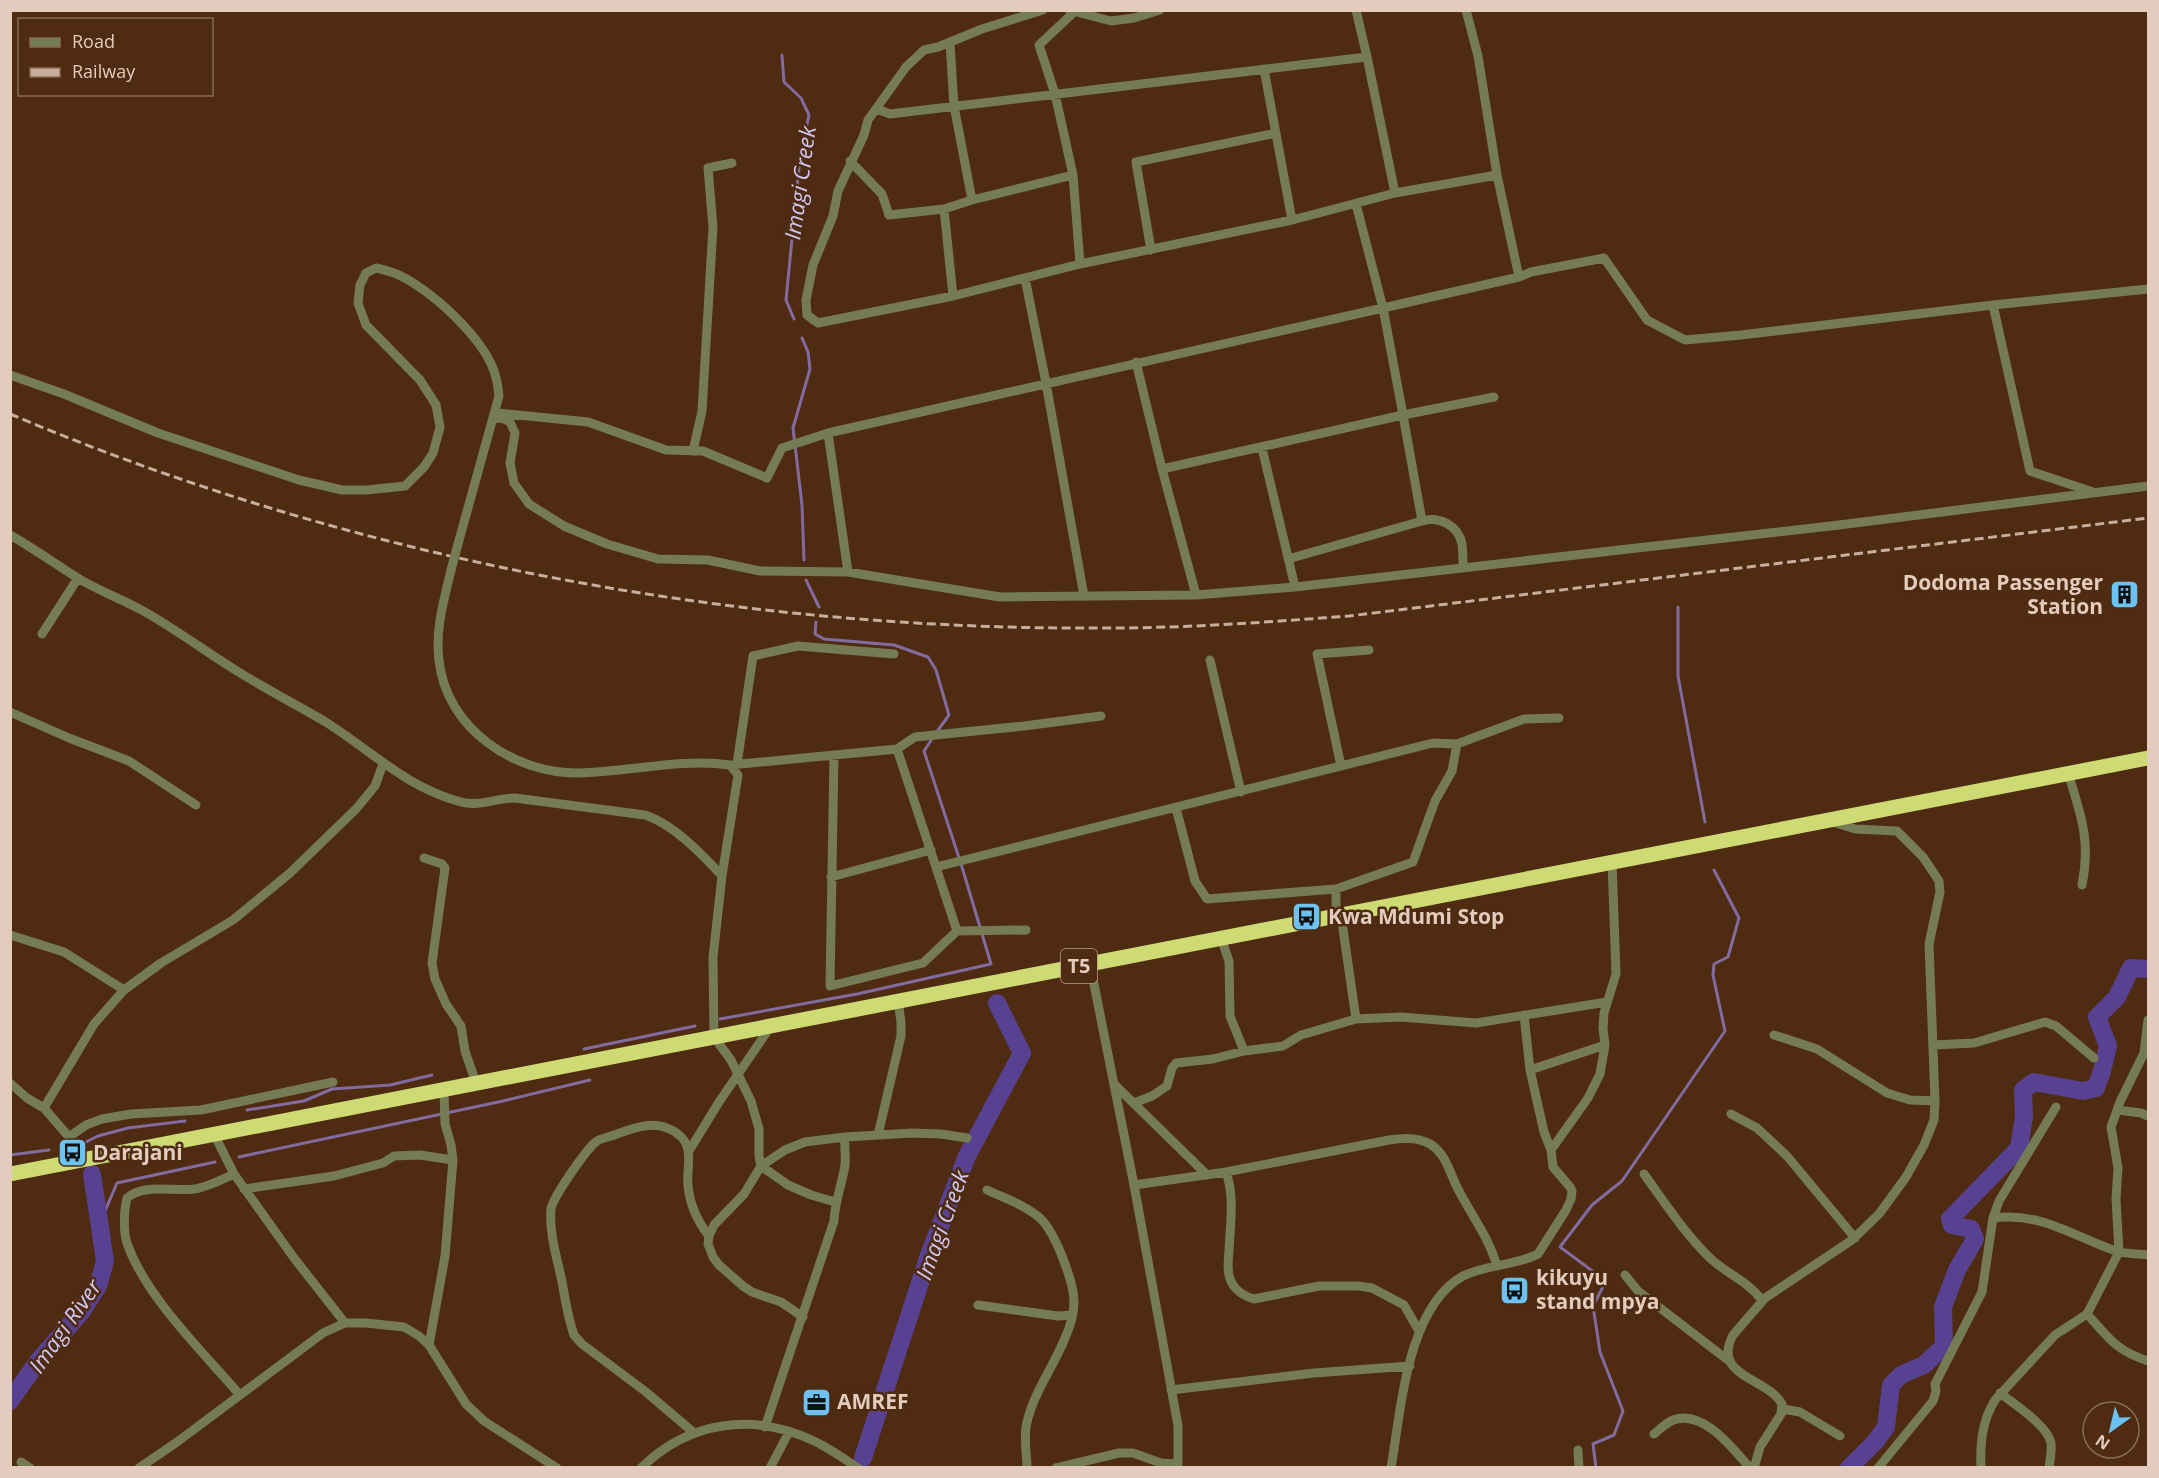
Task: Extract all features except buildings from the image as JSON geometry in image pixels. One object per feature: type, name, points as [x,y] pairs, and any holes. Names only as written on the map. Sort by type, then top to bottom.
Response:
[{"type":"highway","name":"T5","points":[[10,1174],[2148,758]]},
{"type":"street","points":[[1043,10],[982,29],[918,54],[867,123],[864,135],[850,161],[838,191],[828,231],[813,265],[806,300],[807,315],[818,323],[953,296],[1080,264],[1292,220],[1395,194],[1497,176]]},
{"type":"street","points":[[1080,264],[1072,175],[1055,94],[1039,45],[1071,12],[1111,21],[1134,18],[1160,10]]},
{"type":"street","points":[[1356,10],[1395,194]]},
{"type":"street","points":[[1466,10],[1478,56],[1497,176],[1519,277]]},
{"type":"street","points":[[950,43],[954,106],[972,200]]},
{"type":"street","points":[[877,109],[890,114],[1367,57]]},
{"type":"street","points":[[1264,69],[1292,220]]},
{"type":"street","points":[[1151,250],[1136,162],[1276,134]]},
{"type":"street","points":[[850,161],[882,194],[889,215],[944,209],[1072,175]]},
{"type":"street","points":[[693,451],[702,411],[712,239],[708,168],[732,163]]},
{"type":"street","points":[[1356,204],[1383,308],[1422,521]]},
{"type":"street","points":[[944,209],[953,296]]},
{"type":"street","points":[[494,416],[588,422],[666,450],[703,451],[767,478],[782,448],[828,433],[1519,277],[1531,272],[1604,258],[1647,320],[1685,340],[2148,289]]},
{"type":"street","points":[[10,375],[64,394],[158,433],[299,480],[342,490],[405,486],[424,467],[433,453],[440,427],[436,405],[420,380],[366,325],[358,303],[360,285],[366,273],[376,267],[395,273],[425,291],[469,330],[496,376],[499,396],[458,543],[439,626],[439,662],[444,681],[457,708],[475,733],[509,758],[530,766],[552,772],[579,773],[707,762],[734,764],[897,749],[915,737],[1101,716]]},
{"type":"street","points":[[1024,278],[1046,383],[1084,596]]},
{"type":"street","points":[[1993,305],[2030,471],[2095,493]]},
{"type":"street","points":[[1136,362],[1196,595]]},
{"type":"street","points":[[1162,469],[1494,397]]},
{"type":"street","points":[[494,416],[510,422],[514,432],[510,463],[514,483],[529,504],[564,526],[607,544],[658,559],[708,560],[760,571],[848,572],[999,597],[1196,595],[1295,587],[1839,525],[2148,486]]},
{"type":"street","points":[[828,433],[848,572]]},
{"type":"street","points":[[1262,448],[1295,587]]},
{"type":"street","points":[[1288,559],[1422,521],[1439,520],[1452,526],[1461,542],[1463,568]]},
{"type":"street","points":[[10,535],[36,549],[78,578],[145,612],[242,674],[323,721],[366,749],[383,764],[430,792],[464,803],[476,804],[502,798],[514,798],[650,817],[658,820],[701,853],[722,876]]},
{"type":"street","points":[[42,634],[78,578]]},
{"type":"street","points":[[835,1202],[788,1185],[761,1166],[757,1116],[731,1060],[714,1037],[713,957],[722,876],[738,775],[734,764],[753,656],[798,646],[894,654]]},
{"type":"street","points":[[1341,766],[1317,654],[1369,650]]},
{"type":"street","points":[[1210,660],[1241,792]]},
{"type":"street","points":[[10,712],[129,761],[196,805]]},
{"type":"street","points":[[936,867],[1433,743],[1457,744],[1524,719],[1559,718]]},
{"type":"street","points":[[1176,808],[1195,881],[1207,899],[1336,889],[1413,862],[1435,801],[1452,771],[1457,744]]},
{"type":"street","points":[[897,749],[957,931]]},
{"type":"street","points":[[834,755],[830,986],[923,963],[957,931],[1026,930]]},
{"type":"street","points":[[44,1108],[94,1023],[124,990],[152,969],[233,920],[290,873],[356,809],[375,786],[383,764]]},
{"type":"street","points":[[2068,773],[2083,821],[2086,846],[2082,885]]},
{"type":"street","points":[[1729,1361],[1728,1347],[1733,1335],[1762,1300],[1855,1238],[1879,1214],[1917,1158],[1930,1133],[1935,1101],[1929,944],[1940,892],[1939,880],[1923,857],[1897,831],[1855,829],[1826,820]]},
{"type":"street","points":[[831,877],[931,850]]},
{"type":"street","points":[[424,858],[442,864],[445,868],[432,963],[435,979],[443,998],[460,1026],[465,1051],[476,1083]]},
{"type":"street","points":[[1551,1150],[1600,1074],[1605,1045],[1603,1028],[1607,1002],[1616,974],[1612,862]]},
{"type":"street","points":[[1336,889],[1338,915],[1356,1019]]},
{"type":"street","points":[[10,935],[64,951],[124,990]]},
{"type":"street","points":[[1221,938],[1229,961],[1230,1016],[1244,1051]]},
{"type":"street","points":[[1056,1467],[1119,1453],[1133,1453],[1161,1463],[1178,1466],[1178,1426],[1172,1389],[1090,964]]},
{"type":"street","points":[[878,1135],[901,1036],[898,1001]]},
{"type":"street","points":[[1134,1103],[1152,1096],[1167,1086],[1172,1068],[1176,1063],[1213,1059],[1244,1051],[1283,1046],[1301,1035],[1356,1019],[1401,1017],[1476,1023],[1607,1002]]},
{"type":"street","points":[[1391,1467],[1410,1366],[1419,1331],[1432,1306],[1455,1281],[1478,1270],[1538,1254],[1571,1199],[1570,1187],[1553,1167],[1551,1150],[1544,1132],[1530,1070],[1524,1016]]},
{"type":"street","points":[[1981,1467],[1980,1445],[1989,1409],[2000,1393],[2055,1335],[2087,1314],[2119,1252],[2116,1199],[2118,1168],[2112,1127],[2117,1110],[2144,1053],[2148,1020]]},
{"type":"street","points":[[1933,1045],[1974,1043],[2045,1022],[2056,1026],[2094,1058]]},
{"type":"street","points":[[709,1236],[699,1224],[688,1188],[686,1170],[689,1151],[771,1026]]},
{"type":"street","points":[[1774,1035],[1817,1049],[1887,1093],[1910,1100],[1935,1101]]},
{"type":"street","points":[[1530,1070],[1605,1045]]},
{"type":"street","points":[[69,1137],[86,1125],[102,1119],[130,1114],[201,1110],[333,1082]]},
{"type":"street","points":[[10,1083],[27,1098],[44,1108],[69,1137],[74,1162]]},
{"type":"street","points":[[1114,1084],[1207,1175]]},
{"type":"street","points":[[429,1345],[445,1256],[453,1160],[445,1124],[444,1090]]},
{"type":"street","points":[[1878,1467],[1933,1401],[1936,1391],[1935,1384],[1982,1292],[1993,1218],[1999,1201],[2056,1107]]},
{"type":"street","points":[[2117,1110],[2148,1116]]},
{"type":"street","points":[[1731,1114],[1756,1128],[1787,1156],[1855,1238]]},
{"type":"street","points":[[689,1151],[685,1141],[678,1134],[650,1124],[598,1141],[590,1148],[557,1194],[551,1211],[554,1248],[574,1335],[582,1344],[646,1392],[693,1432]]},
{"type":"street","points":[[214,1134],[234,1174],[294,1258],[345,1323]]},
{"type":"street","points":[[803,1317],[781,1302],[752,1292],[744,1286],[719,1265],[708,1244],[714,1226],[754,1180],[761,1166],[784,1150],[805,1142],[878,1135],[941,1134],[967,1138]]},
{"type":"street","points":[[765,1427],[834,1221],[835,1202],[846,1163],[845,1137]]},
{"type":"street","points":[[1134,1185],[1226,1172],[1360,1144],[1406,1138],[1422,1141],[1431,1144],[1443,1156],[1459,1191],[1490,1244],[1497,1266]]},
{"type":"street","points":[[244,1188],[334,1176],[384,1163],[394,1156],[420,1155],[453,1160]]},
{"type":"street","points":[[1226,1172],[1231,1193],[1228,1265],[1230,1279],[1237,1290],[1254,1299],[1319,1286],[1372,1288],[1404,1305],[1419,1331]]},
{"type":"street","points":[[234,1174],[198,1188],[179,1191],[140,1190],[132,1193],[125,1204],[126,1241],[135,1262],[180,1326],[239,1394]]},
{"type":"street","points":[[1644,1174],[1699,1246],[1720,1266],[1747,1284],[1762,1300]]},
{"type":"street","points":[[987,1190],[1033,1213],[1046,1225],[1057,1245],[1067,1272],[1074,1301],[1065,1340],[1027,1419],[1025,1431],[1027,1467]]},
{"type":"street","points":[[1993,1218],[2014,1216],[2050,1224],[2119,1252],[2148,1255]]},
{"type":"street","points":[[1625,1275],[1638,1292],[1729,1361],[1739,1373],[1776,1395],[1783,1409],[1760,1447],[1752,1467],[1718,1432],[1709,1426],[1685,1419],[1676,1419],[1654,1434]]},
{"type":"street","points":[[978,1305],[1058,1316],[1072,1315]]},
{"type":"street","points":[[2087,1314],[2117,1347],[2148,1361]]},
{"type":"street","points":[[139,1467],[323,1333],[345,1323],[385,1324],[404,1328],[419,1336],[429,1345],[466,1404],[484,1421],[557,1467]]},
{"type":"street","points":[[1172,1389],[1314,1373],[1410,1366]]},
{"type":"street","points":[[2000,1393],[2028,1414],[2047,1433],[2051,1443],[2049,1467]]},
{"type":"street","points":[[1783,1409],[1800,1412],[1840,1436]]},
{"type":"street","points":[[641,1467],[666,1446],[693,1432],[727,1425],[765,1427],[789,1432],[831,1450],[858,1467]]},
{"type":"street","points":[[770,1467],[789,1432]]},
{"type":"street","points":[[1578,1450],[1579,1467]]},
{"type":"waterway","name":"Imagi Creek","points":[[782,55],[784,82],[801,98],[809,115],[800,158],[786,300],[794,319]]},
{"type":"waterway","name":"Imagi Creek","points":[[802,338],[808,352],[810,369],[793,428],[802,505],[804,560]]},
{"type":"waterway","name":"Imagi Creek","points":[[806,580],[819,607]]},
{"type":"waterway","points":[[1678,607],[1678,676],[1705,822]]},
{"type":"waterway","name":"Imagi Creek","points":[[816,622],[815,634],[824,639],[894,645],[928,657],[936,670],[949,715],[936,733]]},
{"type":"waterway","points":[[720,1019],[857,994],[991,964],[924,751],[932,739]]},
{"type":"waterway","points":[[1596,1468],[1593,1444],[1614,1435],[1623,1411],[1600,1352],[1593,1306],[1606,1281],[1560,1247],[1592,1205],[1622,1181],[1725,1031],[1713,975],[1714,964],[1728,957],[1739,918],[1714,870]]},
{"type":"waterway","points":[[1849,1468],[1875,1442],[1886,1427],[1891,1385],[1901,1375],[1924,1365],[1944,1346],[1943,1307],[1957,1270],[1975,1239],[1971,1229],[1952,1225],[1950,1219],[2019,1148],[2024,1116],[2023,1090],[2034,1082],[2083,1091],[2096,1088],[2108,1046],[2097,1017],[2117,997],[2131,968],[2148,969]]},
{"type":"waterway","name":"Imagi Creek","points":[[863,1458],[929,1255],[967,1156],[1022,1053],[997,1003]]},
{"type":"waterway","points":[[584,1049],[695,1026]]},
{"type":"waterway","points":[[247,1110],[304,1101],[332,1089],[390,1085],[432,1075]]},
{"type":"waterway","points":[[239,1157],[503,1101],[590,1080]]},
{"type":"waterway","points":[[77,1143],[84,1143],[98,1136],[128,1128],[185,1121]]},
{"type":"waterway","points":[[10,1155],[49,1150]]},
{"type":"waterway","points":[[99,1212],[105,1211],[117,1183],[215,1162]]},
{"type":"waterway","name":"Imagi River","points":[[10,1401],[39,1360],[82,1311],[98,1286],[105,1261],[92,1174]]},
{"type":"railway","points":[[10,414],[141,465],[275,509],[411,547],[549,577],[688,600],[828,616],[968,626],[1139,628],[1349,616],[2148,518]]},
{"type":"place","name":"Dodoma Passenger Station","points":[[2124,595]]},
{"type":"place","name":"Kwa Mdumi Stop","points":[[1307,917]]},
{"type":"place","name":"Darajani","points":[[72,1153]]},
{"type":"place","name":"kikuyu stand mpya","points":[[1515,1290]]},
{"type":"place","name":"AMREF","points":[[816,1402]]}]
